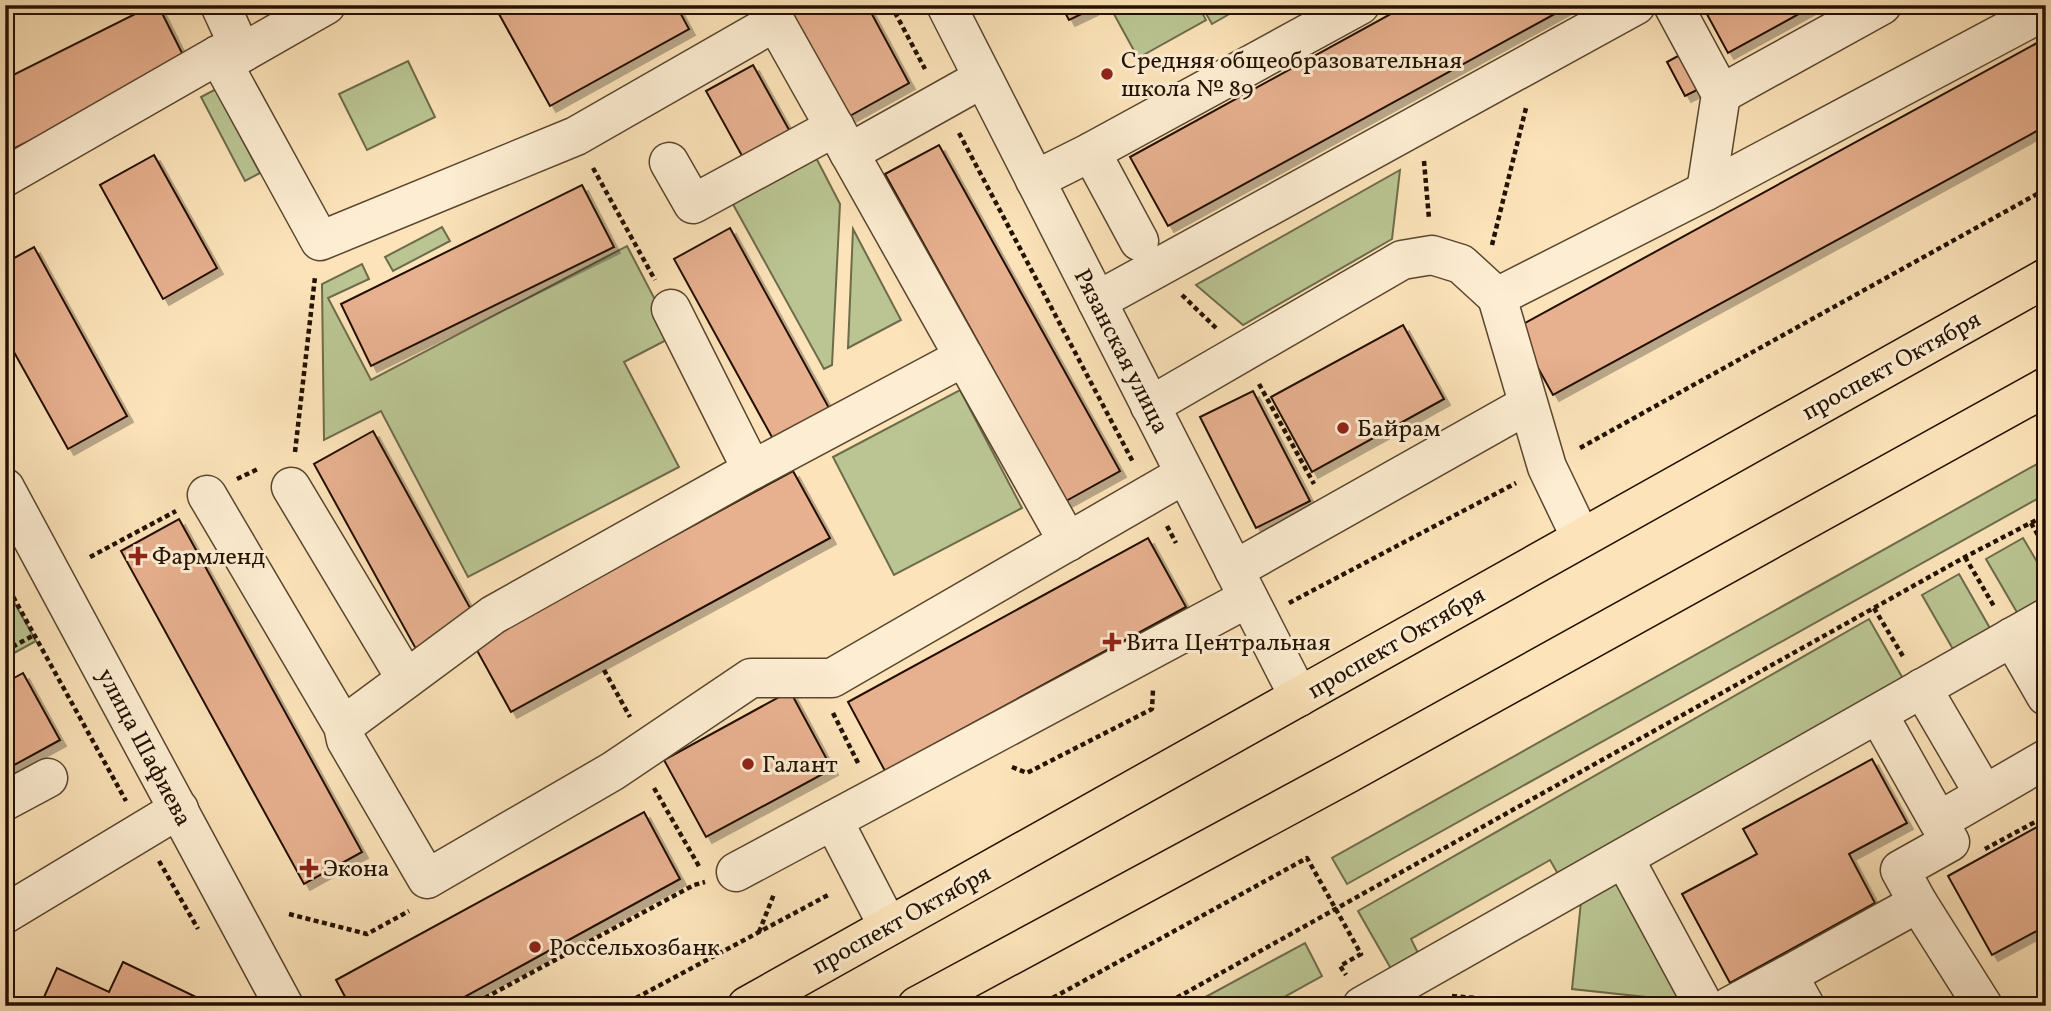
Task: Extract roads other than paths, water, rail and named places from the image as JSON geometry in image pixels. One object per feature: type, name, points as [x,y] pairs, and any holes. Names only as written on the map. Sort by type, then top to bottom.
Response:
[{"type":"main road","name":"проспект Октября","points":[[747,1006],[2046,278]]},
{"type":"main road","points":[[917,1006],[1347,774],[2046,387]]},
{"type":"street","points":[[220,5],[230,54],[320,241],[576,136],[771,14],[1068,542]]},
{"type":"street","points":[[5,177],[230,54],[326,5]]},
{"type":"street","name":"Рязанская улица","points":[[946,5],[1299,697]]},
{"type":"street","points":[[1035,180],[1360,5]]},
{"type":"street","points":[[1097,301],[1636,5]]},
{"type":"street","points":[[1673,5],[1721,94],[1706,191]]},
{"type":"street","points":[[1721,94],[1882,5]]},
{"type":"street","points":[[1490,290],[1706,191],[2046,10]]},
{"type":"street","points":[[669,162],[693,204],[842,140],[942,101],[983,78]]},
{"type":"street","points":[[1091,152],[1139,241]]},
{"type":"street","points":[[1150,406],[1402,261],[1432,255],[1461,264],[1490,290],[1547,467],[1581,538]]},
{"type":"street","points":[[671,309],[752,470]]},
{"type":"street","points":[[343,726],[493,615],[752,470],[964,357]]},
{"type":"street","points":[[736,872],[1247,595],[1527,405]]},
{"type":"street","points":[[207,495],[343,726],[346,740],[427,879],[613,771],[648,763],[751,678],[832,678],[1185,474]]},
{"type":"street","points":[[291,486],[406,679]]},
{"type":"street","name":"улица Шафиева","points":[[5,488],[18,542],[179,809],[284,1006]]},
{"type":"street","points":[[1378,1002],[1624,858],[2046,618]]},
{"type":"street","points":[[2012,637],[2046,696]]},
{"type":"street","points":[[1922,688],[1984,794]]},
{"type":"street","points":[[1878,714],[1950,842],[1900,870],[1983,1006]]},
{"type":"street","points":[[1939,821],[2046,759]]},
{"type":"street","points":[[5,801],[48,778]]},
{"type":"street","points":[[5,914],[179,809]]},
{"type":"street","points":[[833,820],[888,926]]},
{"type":"street","points":[[1624,858],[1703,1006]]},
{"type":"street","points":[[1730,1006],[1796,990],[1918,903]]},
{"type":"place","name":"Средняя общеобразовательная школа № 89","points":[[1107,74]]},
{"type":"place","name":"Байрам","points":[[1343,428]]},
{"type":"place","name":"Фармленд","points":[[138,556]]},
{"type":"place","name":"Вита Центральная","points":[[1112,642]]},
{"type":"place","name":"Галант","points":[[748,764]]},
{"type":"place","name":"Экона","points":[[309,868]]},
{"type":"place","name":"Россельхозбанк","points":[[535,947]]}]
